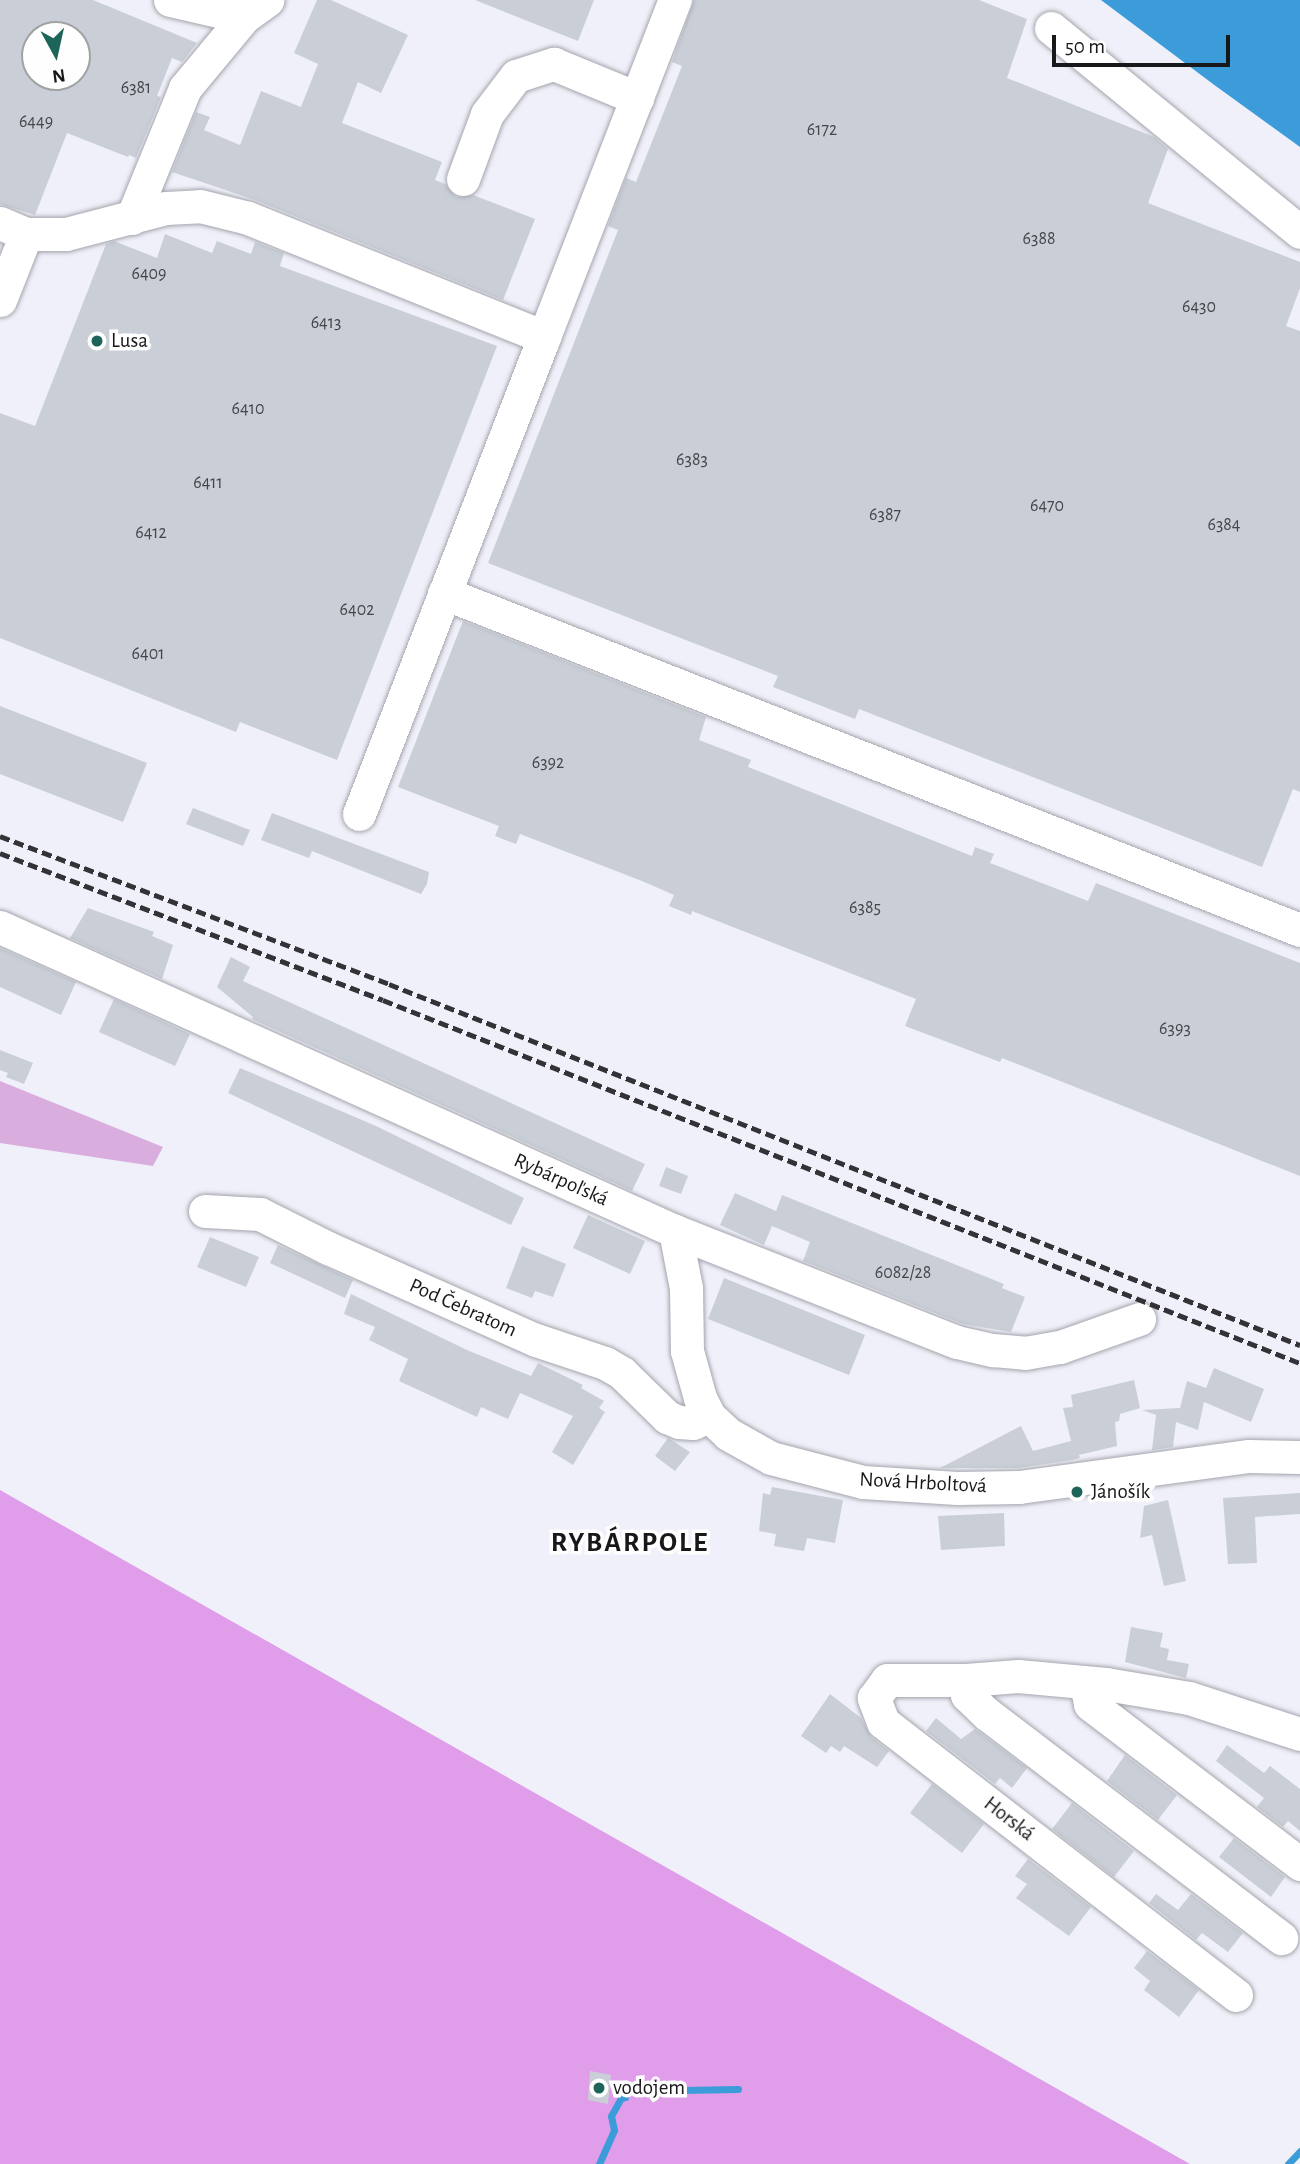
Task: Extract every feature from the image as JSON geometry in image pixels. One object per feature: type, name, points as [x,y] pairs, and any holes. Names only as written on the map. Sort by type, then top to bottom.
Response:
[{"type":"street","points":[[170,0],[255,9]]},
{"type":"street","points":[[359,814],[675,0]]},
{"type":"street","points":[[132,218],[185,88],[255,9]]},
{"type":"street","points":[[1051,28],[1300,232]]},
{"type":"street","points":[[463,179],[487,114],[516,76],[554,64],[637,98]]},
{"type":"street","points":[[4,281],[13,228],[66,234],[166,208],[200,206],[248,218],[544,337]]},
{"type":"street","points":[[444,593],[1300,930]]},
{"type":"street","name":"Rybárpoľská","points":[[0,927],[675,1231],[957,1342],[993,1350],[1025,1353],[1060,1347],[1139,1319]]},
{"type":"street","name":"Pod Čebratom","points":[[205,1211],[260,1214],[328,1248],[536,1340],[605,1363],[622,1373],[667,1416],[679,1422],[693,1423],[709,1416]]},
{"type":"street","name":"Nová Hrboltová","points":[[675,1231],[686,1288],[687,1351],[691,1376],[709,1416],[728,1434],[771,1458],[825,1474],[902,1486],[1019,1487],[1249,1456],[1300,1457]]},
{"type":"street","name":"Horská","points":[[1236,1995],[883,1722],[874,1698],[887,1680],[967,1681],[1018,1676],[1189,1698],[1300,1734]]},
{"type":"street","points":[[967,1681],[967,1695],[987,1714],[1281,1938]]},
{"type":"street","points":[[1086,1683],[1090,1704],[1300,1864]]},
{"type":"shaded area","points":[[0,1081],[163,1147],[153,1166],[0,1143]]},
{"type":"shaded area","points":[[0,1490],[1190,2164],[0,2164]]},
{"type":"water","points":[[1101,0],[1300,0],[1300,147],[1213,84]]},
{"type":"building","points":[[0,0],[93,0],[197,43],[182,62],[172,58],[157,96],[161,97],[136,158],[67,133],[35,215],[0,204]]},
{"type":"building","points":[[317,0],[331,0],[408,35],[381,93],[358,82],[342,123],[442,162],[435,180],[445,184],[456,197],[473,195],[535,219],[503,300],[255,200],[172,172],[196,112],[210,117],[204,130],[240,145],[261,91],[301,107],[318,64],[294,53]]},
{"type":"building","points":[[475,0],[594,0],[578,41]]},
{"type":"building","points":[[694,0],[979,0],[1027,19],[1007,78],[1154,137],[1168,149],[1148,203],[1300,262],[1300,288],[1286,326],[1300,331],[1300,792],[1293,789],[1262,867],[859,709],[855,719],[773,687],[778,676],[488,563],[618,230],[608,226],[626,178],[636,182],[682,66],[672,62]]},
{"type":"building","points":[[165,234],[212,253],[217,241],[251,254],[255,242],[284,253],[280,266],[497,346],[337,760],[240,722],[236,732],[0,638],[0,413],[35,426],[106,244],[114,241],[157,258]]},
{"type":"building","points":[[463,621],[706,717],[699,740],[751,760],[748,767],[972,856],[975,847],[994,854],[990,863],[1088,901],[1096,883],[1300,963],[1300,1176],[1002,1058],[1000,1062],[905,1026],[916,999],[692,911],[691,915],[669,906],[674,895],[642,881],[520,834],[516,844],[495,836],[499,826],[398,787]]},
{"type":"building","points":[[0,706],[147,763],[123,822],[0,774]]},
{"type":"building","points":[[193,808],[250,830],[243,846],[186,824]]},
{"type":"building","points":[[272,813],[429,872],[427,884],[421,894],[312,851],[309,858],[261,840]]},
{"type":"building","points":[[88,908],[154,932],[152,936],[173,945],[162,979],[70,938]]},
{"type":"building","points":[[0,948],[76,982],[61,1015],[0,987]]},
{"type":"building","points":[[231,957],[250,967],[243,981],[645,1164],[632,1191],[252,1019],[253,1017],[217,987]]},
{"type":"building","points":[[114,999],[190,1034],[175,1066],[99,1032]]},
{"type":"building","points":[[0,1050],[33,1063],[24,1084],[6,1077],[8,1073],[0,1070]]},
{"type":"building","points":[[240,1068],[376,1126],[524,1198],[511,1225],[228,1093]]},
{"type":"building","points":[[666,1167],[688,1176],[681,1194],[659,1186]]},
{"type":"building","points":[[735,1193],[776,1211],[782,1195],[1004,1284],[1002,1288],[1025,1297],[1011,1332],[963,1324],[803,1261],[810,1242],[772,1226],[764,1245],[720,1225]]},
{"type":"building","points":[[588,1215],[645,1241],[630,1274],[573,1248]]},
{"type":"building","points":[[210,1237],[259,1257],[246,1287],[197,1267]]},
{"type":"building","points":[[278,1245],[353,1280],[345,1298],[270,1263]]},
{"type":"building","points":[[522,1246],[566,1264],[553,1297],[535,1291],[532,1298],[506,1288]]},
{"type":"building","points":[[724,1278],[865,1335],[849,1375],[708,1319]]},
{"type":"building","points":[[351,1294],[467,1350],[531,1376],[538,1363],[583,1385],[581,1388],[604,1401],[599,1408],[605,1412],[573,1465],[552,1452],[573,1416],[520,1393],[508,1419],[481,1407],[477,1417],[399,1381],[408,1359],[369,1340],[375,1327],[344,1314]]},
{"type":"building","points":[[1214,1368],[1264,1389],[1251,1422],[1204,1402],[1198,1430],[1176,1422],[1173,1447],[1152,1450],[1156,1415],[1142,1410],[1180,1408],[1187,1381],[1206,1388]]},
{"type":"building","points":[[1134,1380],[1140,1408],[1120,1414],[1119,1421],[1115,1422],[1117,1446],[1079,1455],[1080,1458],[1072,1460],[1018,1468],[940,1468],[1021,1426],[1033,1451],[1071,1441],[1063,1408],[1073,1407],[1071,1395]]},
{"type":"building","points":[[668,1438],[690,1452],[675,1471],[655,1456]]},
{"type":"building","points":[[772,1487],[843,1500],[835,1543],[807,1538],[804,1551],[774,1546],[776,1534],[759,1531],[763,1493],[770,1495]]},
{"type":"building","points":[[1300,1493],[1300,1514],[1255,1517],[1257,1563],[1228,1564],[1223,1498]]},
{"type":"building","points":[[1168,1500],[1186,1581],[1164,1586],[1152,1535],[1140,1538],[1144,1506]]},
{"type":"building","points":[[1004,1513],[1005,1546],[941,1550],[938,1516]]},
{"type":"building","points":[[1131,1627],[1163,1633],[1160,1647],[1169,1649],[1167,1660],[1189,1664],[1186,1678],[1125,1662]]},
{"type":"building","points":[[830,1694],[861,1718],[871,1737],[889,1751],[877,1767],[844,1746],[840,1752],[831,1746],[826,1753],[801,1736]]},
{"type":"building","points":[[936,1718],[961,1739],[975,1729],[1027,1768],[1012,1788],[1000,1778],[995,1784],[926,1731]]},
{"type":"building","points":[[1227,1745],[1264,1773],[1270,1766],[1300,1789],[1300,1831],[1288,1821],[1283,1827],[1257,1807],[1264,1798],[1216,1761]]},
{"type":"building","points":[[1125,1755],[1177,1795],[1158,1820],[1107,1781]]},
{"type":"building","points":[[932,1784],[984,1824],[962,1853],[910,1813]]},
{"type":"building","points":[[1072,1803],[1134,1851],[1114,1877],[1052,1829]]},
{"type":"building","points":[[1234,1838],[1285,1877],[1271,1897],[1219,1857]]},
{"type":"building","points":[[1028,1859],[1091,1907],[1069,1936],[1016,1898],[1027,1884],[1015,1876]]},
{"type":"building","points":[[1156,1894],[1178,1910],[1191,1894],[1243,1933],[1228,1952],[1202,1933],[1196,1940],[1149,1903]]},
{"type":"building","points":[[1147,1951],[1199,1990],[1179,2017],[1144,1990],[1150,1981],[1134,1968]]},
{"type":"building","name":"vodojem","points":[[590,2071],[611,2075],[608,2104],[588,2100]]},
{"type":"waterway","points":[[599,2164],[614,2130],[611,2116],[621,2098],[625,2097],[625,2091],[738,2089]]},
{"type":"waterway","points":[[1288,2164],[1300,2151]]},
{"type":"railway","points":[[0,836],[389,984],[1300,1345]]},
{"type":"railway","points":[[0,853],[383,1000],[1300,1363]]},
{"type":"place","name":"Lusa","points":[[97,341]]},
{"type":"place","name":"Jánošík","points":[[1077,1492]]},
{"type":"place","name":"vodojem","points":[[599,2088]]},
{"type":"district","name":"RYBÁRPOLE","points":[[630,1543]]}]
